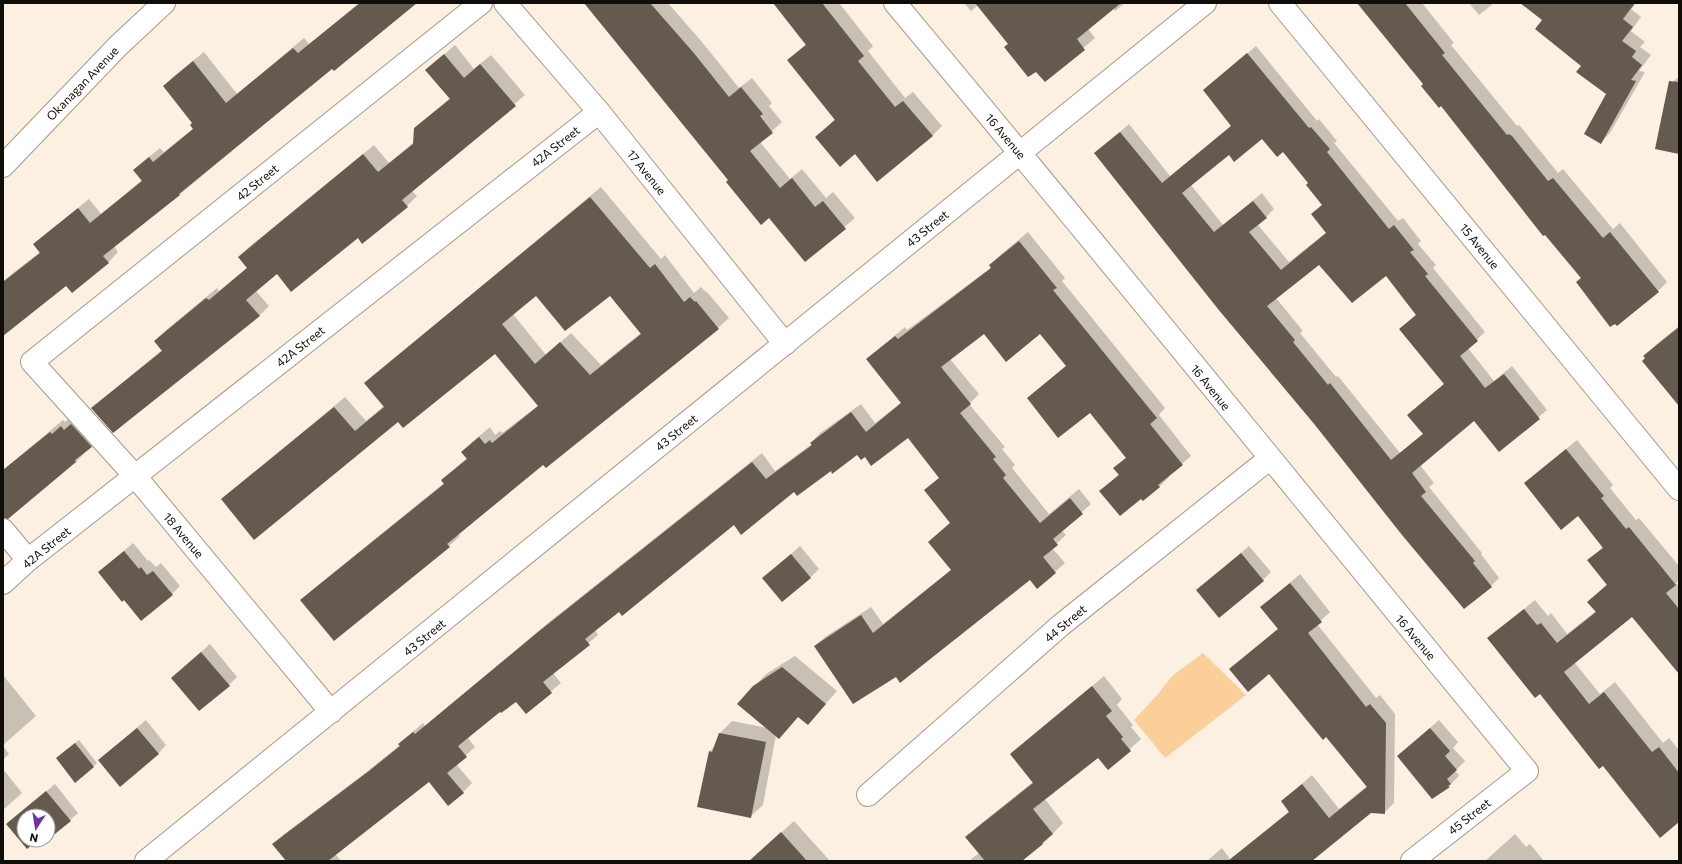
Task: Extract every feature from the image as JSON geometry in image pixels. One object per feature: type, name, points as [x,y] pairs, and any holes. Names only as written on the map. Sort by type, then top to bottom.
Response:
[{"type":"street","name":"Okanagan Avenue","points":[[3,166],[118,46],[164,3]]},
{"type":"street","name":"42 Street","points":[[32,362],[481,3]]},
{"type":"street","name":"17 Avenue","points":[[505,3],[599,112],[785,344]]},
{"type":"street","name":"16 Avenue","points":[[895,3],[1020,152],[1269,459],[1527,771]]},
{"type":"street","name":"43 Street","points":[[146,861],[1205,3]]},
{"type":"street","name":"15 Avenue","points":[[1280,3],[1679,489]]},
{"type":"street","name":"42A Street","points":[[3,583],[28,560],[599,112]]},
{"type":"street","name":"18 Avenue","points":[[32,362],[135,476],[331,712]]},
{"type":"street","name":"44 Street","points":[[868,794],[1061,625],[1269,459]]},
{"type":"street","points":[[3,530],[28,560]]},
{"type":"street","name":"45 Street","points":[[1412,861],[1527,771]]},
{"type":"shaded area","points":[[1203,653],[1246,695],[1165,758],[1134,720],[1172,676]]},
{"type":"building","points":[[360,3],[417,3],[334,71],[332,69],[179,194],[180,195],[103,256],[109,263],[72,293],[66,286],[3,336],[3,282],[40,253],[33,244],[78,208],[90,223],[142,181],[133,170],[149,157],[153,162],[193,129],[190,125],[192,123],[163,86],[193,61],[226,103],[293,48],[298,53]]},
{"type":"building","points":[[584,3],[650,3],[693,52],[729,97],[741,87],[763,114],[760,116],[773,133],[750,151],[780,188],[792,178],[815,207],[823,201],[846,229],[805,262],[769,218],[761,225],[726,182],[728,180]]},
{"type":"building","points":[[773,3],[822,3],[864,56],[858,61],[895,107],[903,101],[933,136],[877,182],[855,154],[840,167],[815,137],[835,120],[787,60],[806,45]]},
{"type":"building","points":[[975,3],[1121,3],[1077,39],[1085,50],[1045,82],[1036,72],[1028,77],[1004,47],[1008,44]]},
{"type":"building","points":[[1357,3],[1405,3],[1445,53],[1442,55],[1507,135],[1509,134],[1512,136],[1548,181],[1553,178],[1603,238],[1610,232],[1659,292],[1617,326],[1615,324],[1610,327],[1576,282],[1581,278],[1545,235],[1543,236],[1441,106],[1439,108],[1421,86],[1423,84]]},
{"type":"building","points":[[1520,3],[1635,3],[1623,19],[1633,27],[1622,41],[1636,51],[1632,57],[1642,65],[1631,80],[1636,81],[1601,144],[1584,134],[1606,94],[1576,72],[1581,66],[1535,29],[1542,20]]},
{"type":"building","points":[[1247,53],[1309,128],[1311,127],[1330,149],[1327,152],[1389,229],[1394,225],[1414,250],[1410,252],[1428,274],[1425,276],[1478,341],[1460,356],[1485,388],[1504,374],[1540,419],[1499,452],[1474,421],[1412,473],[1426,492],[1421,496],[1475,561],[1473,563],[1492,587],[1464,609],[1402,535],[1315,425],[1218,309],[1094,153],[1120,132],[1162,183],[1231,126],[1203,90]],"holes":[[[1262,139],[1277,157],[1283,152],[1308,183],[1306,185],[1322,205],[1311,214],[1326,233],[1281,270],[1249,232],[1267,218],[1253,201],[1214,232],[1182,193],[1229,155],[1234,162]],[[1319,265],[1352,303],[1386,276],[1416,315],[1399,329],[1444,384],[1407,415],[1423,434],[1391,460],[1330,383],[1328,385],[1293,342],[1295,340],[1267,306]]]},
{"type":"building","points":[[444,54],[464,78],[480,64],[516,106],[402,200],[408,207],[362,244],[358,238],[291,292],[277,274],[246,300],[260,316],[113,433],[91,408],[162,351],[154,341],[206,298],[209,300],[247,268],[238,257],[363,154],[378,172],[413,144],[414,128],[450,99],[425,70]]},
{"type":"building","points":[[1669,81],[1679,82],[1679,154],[1655,149]]},
{"type":"building","points":[[590,197],[650,268],[655,264],[684,302],[690,297],[695,302],[696,301],[719,329],[546,468],[543,465],[447,544],[450,547],[334,641],[300,600],[444,484],[441,480],[467,459],[461,452],[479,437],[485,444],[490,440],[492,443],[538,406],[495,354],[403,428],[398,422],[254,540],[221,499],[334,407],[355,431],[384,407],[364,383]],"holes":[[[536,296],[565,331],[610,296],[641,334],[590,375],[560,342],[535,364],[502,324]]]},
{"type":"building","points":[[1019,241],[1057,288],[1053,290],[1157,418],[1150,424],[1183,465],[1158,485],[1160,487],[1143,501],[1141,499],[1120,516],[1099,491],[1119,475],[1113,468],[1126,458],[1090,413],[1058,438],[1027,398],[1066,366],[1040,334],[1006,362],[984,334],[941,367],[971,404],[960,413],[996,457],[993,459],[1006,475],[1003,478],[1040,523],[1070,498],[1083,514],[1053,539],[1058,545],[1043,557],[1056,573],[1037,589],[1030,580],[900,683],[896,677],[853,704],[814,646],[861,615],[873,633],[951,570],[928,542],[950,523],[924,490],[939,478],[908,438],[871,466],[865,457],[861,460],[857,455],[832,474],[831,471],[797,496],[794,492],[741,535],[734,525],[622,616],[619,612],[585,639],[590,645],[543,682],[552,693],[526,714],[516,702],[501,713],[500,712],[458,746],[467,757],[447,773],[464,793],[448,806],[429,782],[328,861],[286,861],[272,844],[369,771],[400,746],[398,744],[413,732],[415,734],[538,632],[752,462],[766,479],[812,445],[810,443],[851,412],[866,432],[901,403],[866,359],[895,336],[898,339],[991,268],[989,265]]},
{"type":"building","points":[[1679,327],[1679,406],[1642,361],[1645,358],[1643,356]]},
{"type":"building","points":[[71,424],[92,447],[8,519],[3,518],[3,470],[50,432],[52,434],[61,426],[64,430]]},
{"type":"building","points":[[1566,449],[1604,496],[1601,498],[1626,529],[1629,527],[1676,585],[1666,593],[1679,609],[1679,674],[1632,617],[1564,672],[1589,704],[1604,692],[1652,752],[1659,747],[1679,773],[1679,822],[1660,838],[1603,766],[1599,769],[1540,694],[1535,698],[1487,638],[1524,609],[1537,625],[1541,623],[1557,643],[1596,612],[1587,602],[1607,585],[1587,560],[1603,548],[1578,516],[1561,530],[1524,483]]},
{"type":"building","points":[[124,551],[139,569],[141,567],[147,575],[153,571],[173,595],[141,621],[124,600],[122,602],[98,572]]},
{"type":"building","points":[[1241,553],[1264,581],[1219,618],[1196,590]]},
{"type":"building","points":[[791,554],[811,578],[782,602],[762,578]]},
{"type":"building","points":[[1290,583],[1322,622],[1308,633],[1366,707],[1370,704],[1386,723],[1385,814],[1371,813],[1312,861],[1228,861],[1289,812],[1281,801],[1302,784],[1329,818],[1367,787],[1326,737],[1323,740],[1269,674],[1248,692],[1229,669],[1278,629],[1260,607]]},
{"type":"building","points":[[201,652],[230,686],[199,711],[171,678]]},
{"type":"building","points":[[782,667],[826,704],[808,725],[798,717],[779,739],[737,704],[753,686]]},
{"type":"building","points":[[1092,686],[1112,711],[1106,716],[1123,737],[1121,739],[1131,751],[1108,770],[1098,758],[1033,809],[1053,834],[1022,861],[985,861],[965,837],[1033,783],[1010,754]]},
{"type":"building","points":[[137,728],[159,754],[120,787],[98,760]]},
{"type":"building","points":[[1430,728],[1450,751],[1445,756],[1457,770],[1447,779],[1451,784],[1448,786],[1450,787],[1432,799],[1397,756]]},
{"type":"building","points":[[719,733],[766,742],[751,818],[697,807],[709,751],[712,752]]},
{"type":"building","points":[[75,743],[94,767],[75,783],[56,758]]},
{"type":"building","points":[[46,791],[71,821],[56,833],[56,808],[25,808]]},
{"type":"building","points":[[16,816],[16,836],[6,824]]},
{"type":"building","points":[[781,832],[807,861],[749,861]]}]
